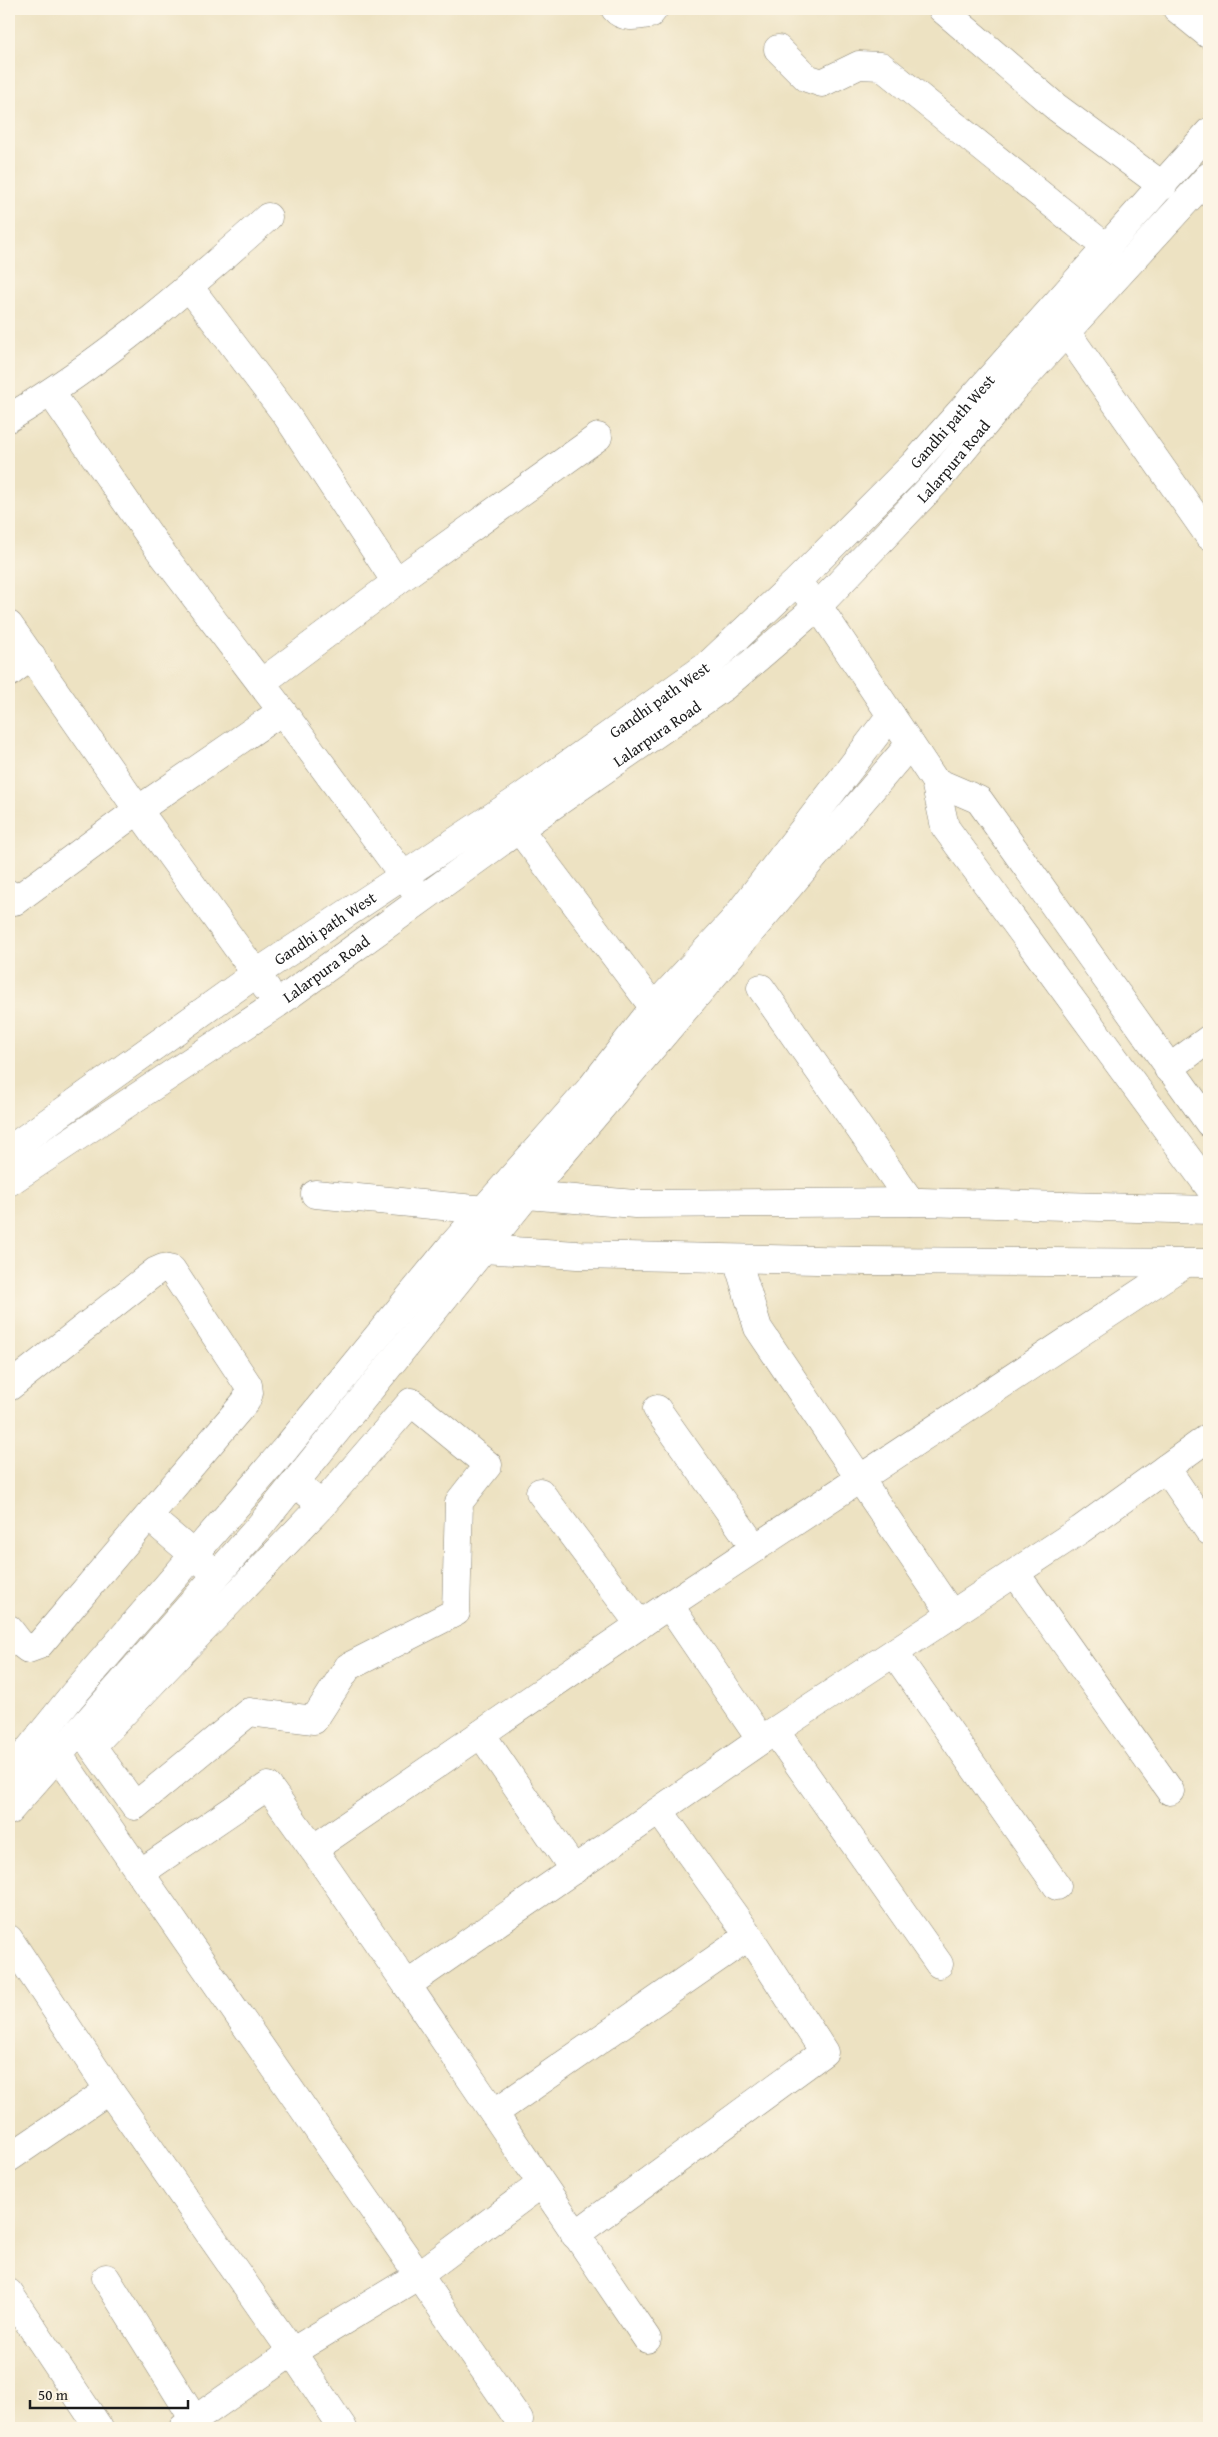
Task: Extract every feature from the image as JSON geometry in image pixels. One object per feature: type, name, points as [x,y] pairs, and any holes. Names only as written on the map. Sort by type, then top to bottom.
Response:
[{"type":"street","points":[[615,9],[618,12],[633,16],[650,14],[654,9]]},
{"type":"street","points":[[942,9],[1056,107],[1163,186]]},
{"type":"street","points":[[1177,9],[1209,35]]},
{"type":"street","points":[[778,48],[807,78],[822,83],[859,65],[881,66],[1107,248]]},
{"type":"street","name":"Gandhi path West","points":[[12,1166],[257,973],[516,801],[708,665],[796,582],[913,465],[1163,186],[1206,142]]},
{"type":"street","name":"Lalarpura Road","points":[[12,1166],[277,1004],[420,899],[725,686],[818,606],[938,480],[1014,389],[1209,176]]},
{"type":"street","points":[[9,418],[51,393],[190,288],[268,217]]},
{"type":"street","points":[[190,288],[287,416],[396,582]]},
{"type":"street","points":[[1067,333],[1209,536]]},
{"type":"street","points":[[51,393],[158,548],[282,711],[420,899]]},
{"type":"street","points":[[260,683],[396,582],[598,438]]},
{"type":"street","points":[[796,582],[818,606],[935,780],[945,827],[1209,1187]]},
{"type":"street","points":[[9,625],[138,810],[257,973],[277,1004]]},
{"type":"street","points":[[9,673],[32,656]]},
{"type":"street","points":[[9,894],[15,901],[138,810],[282,711]]},
{"type":"street","points":[[9,1774],[50,1744],[217,1575],[289,1491],[520,1204],[662,1018],[732,921],[891,715]]},
{"type":"street","points":[[9,1811],[50,1744],[193,1555],[483,1210],[590,1089],[662,1018],[910,744]]},
{"type":"street","points":[[935,780],[978,800],[1168,1069],[1209,1123]]},
{"type":"street","points":[[519,829],[662,1018]]},
{"type":"street","points":[[761,988],[911,1202]]},
{"type":"street","points":[[1168,1069],[1209,1039]]},
{"type":"street","points":[[315,1194],[483,1210],[520,1204],[911,1202],[1209,1210]]},
{"type":"street","points":[[483,1249],[577,1255],[737,1259],[1196,1263]]},
{"type":"street","points":[[737,1259],[758,1328],[952,1615]]},
{"type":"street","points":[[313,1849],[669,1605],[859,1479],[1196,1263]]},
{"type":"street","points":[[9,1388],[156,1271],[163,1268],[172,1270],[248,1385],[249,1393],[246,1401],[39,1646],[28,1649],[19,1642],[9,1629]]},
{"type":"street","points":[[364,1352],[387,1369]]},
{"type":"street","points":[[411,1402],[488,1465],[459,1502],[456,1612],[348,1667],[314,1720],[249,1712],[135,1806],[92,1746],[322,1505],[411,1402]]},
{"type":"street","points":[[657,1409],[755,1548]]},
{"type":"street","points":[[408,1985],[768,1736],[1016,1574],[1209,1437]]},
{"type":"street","points":[[1166,1468],[1209,1531]]},
{"type":"street","points":[[258,1480],[322,1505]]},
{"type":"street","points":[[540,1492],[640,1625]]},
{"type":"street","points":[[149,1517],[217,1575]]},
{"type":"street","points":[[1016,1574],[1170,1791]]},
{"type":"street","points":[[669,1605],[938,1964]]},
{"type":"street","points":[[895,1654],[1057,1886]]},
{"type":"street","points":[[481,1734],[574,1870]]},
{"type":"street","points":[[50,1744],[519,2420]]},
{"type":"street","points":[[140,1873],[268,1786],[408,1985],[647,2339]]},
{"type":"street","points":[[575,2235],[824,2052],[749,1936],[660,1812]]},
{"type":"street","points":[[494,2114],[749,1936]]},
{"type":"street","points":[[9,1939],[109,2090],[343,2428]]},
{"type":"street","points":[[9,2158],[109,2090]]},
{"type":"street","points":[[106,2278],[189,2425],[292,2352],[419,2275],[541,2184]]},
{"type":"street","points":[[9,2293],[99,2428]]}]
